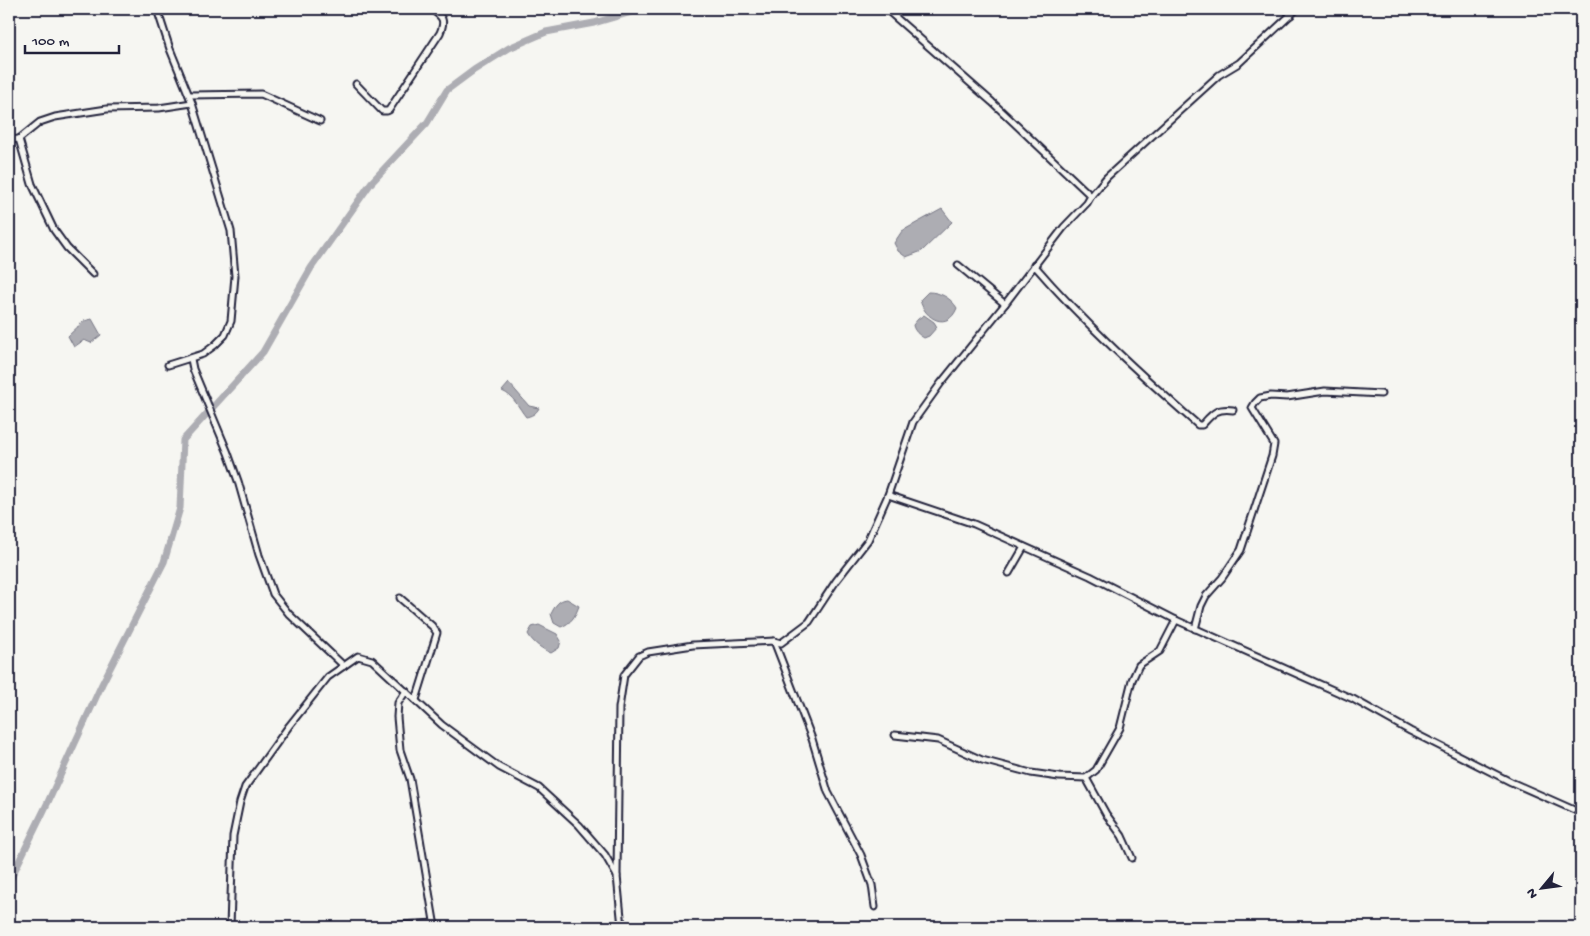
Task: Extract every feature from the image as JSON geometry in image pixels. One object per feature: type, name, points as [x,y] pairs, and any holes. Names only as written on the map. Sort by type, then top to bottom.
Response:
[{"type":"street","points":[[157,9],[170,49],[192,103],[231,231],[235,276],[231,321],[224,335],[203,354],[168,365]]},
{"type":"street","points":[[356,84],[382,111],[390,110],[444,24],[443,20],[431,9]]},
{"type":"street","points":[[886,9],[992,102],[1091,196]]},
{"type":"street","points":[[1286,9],[1291,15]]},
{"type":"street","points":[[622,927],[617,876],[619,708],[624,675],[633,662],[639,656],[648,652],[693,645],[781,642],[809,622],[836,581],[868,540],[888,495],[913,422],[941,383],[1064,227],[1087,203],[1107,177],[1219,74],[1239,63],[1297,9]]},
{"type":"street","points":[[189,95],[261,94],[320,121]]},
{"type":"street","points":[[9,140],[19,139],[40,122],[56,117],[106,109],[159,108],[192,103]]},
{"type":"street","points":[[19,139],[32,184],[54,230],[67,248],[93,274]]},
{"type":"street","points":[[958,265],[1005,304]]},
{"type":"street","points":[[1034,265],[1064,300],[1133,368],[1200,426],[1218,410],[1233,410]]},
{"type":"street","points":[[191,358],[193,369],[238,481],[259,555],[273,594],[289,614],[344,666]]},
{"type":"street","points":[[1195,629],[1201,606],[1206,596],[1222,578],[1242,550],[1272,456],[1274,444],[1252,408],[1255,402],[1260,398],[1271,396],[1287,397],[1325,391],[1381,394]]},
{"type":"street","points":[[888,495],[974,524],[1090,576],[1195,629],[1352,699],[1410,731],[1511,782],[1581,813]]},
{"type":"street","points":[[1009,573],[1024,547]]},
{"type":"street","points":[[400,598],[432,626],[437,633],[416,700]]},
{"type":"street","points":[[895,735],[938,740],[982,760],[1031,773],[1086,778],[1096,770],[1120,728],[1132,680],[1139,665],[1160,651],[1176,620]]},
{"type":"street","points":[[774,641],[812,739],[828,792],[861,855],[872,885],[875,907]]},
{"type":"street","points":[[230,927],[233,836],[245,787],[289,726],[328,677],[358,656],[372,660],[442,725],[499,767],[539,788],[579,826],[605,855],[617,876]]},
{"type":"street","points":[[365,927],[435,925],[410,779],[400,750],[397,717],[398,703],[406,691]]},
{"type":"street","points":[[1086,778],[1106,814],[1122,836],[1132,858]]},
{"type":"shaded area","points":[[942,209],[952,222],[922,251],[906,257],[898,251],[894,243],[902,231]]},
{"type":"shaded area","points":[[928,292],[941,294],[952,301],[957,308],[953,315],[943,321],[937,320],[927,313],[920,300]]},
{"type":"shaded area","points":[[924,315],[934,322],[937,327],[929,336],[924,338],[917,333],[913,325]]},
{"type":"shaded area","points":[[92,319],[101,335],[91,343],[84,340],[74,347],[68,336],[84,321]]},
{"type":"shaded area","points":[[509,383],[529,406],[539,408],[535,413],[526,417],[513,399],[502,391]]},
{"type":"shaded area","points":[[567,599],[579,606],[572,619],[561,627],[554,623],[551,614],[559,602]]},
{"type":"shaded area","points":[[539,625],[557,634],[561,641],[559,648],[551,653],[541,648],[532,640],[528,634],[532,627]]},
{"type":"waterway","points":[[9,882],[102,684],[164,562],[180,508],[183,440],[263,352],[311,268],[371,183],[427,123],[447,90],[509,48],[546,32],[594,23],[642,9]]}]
